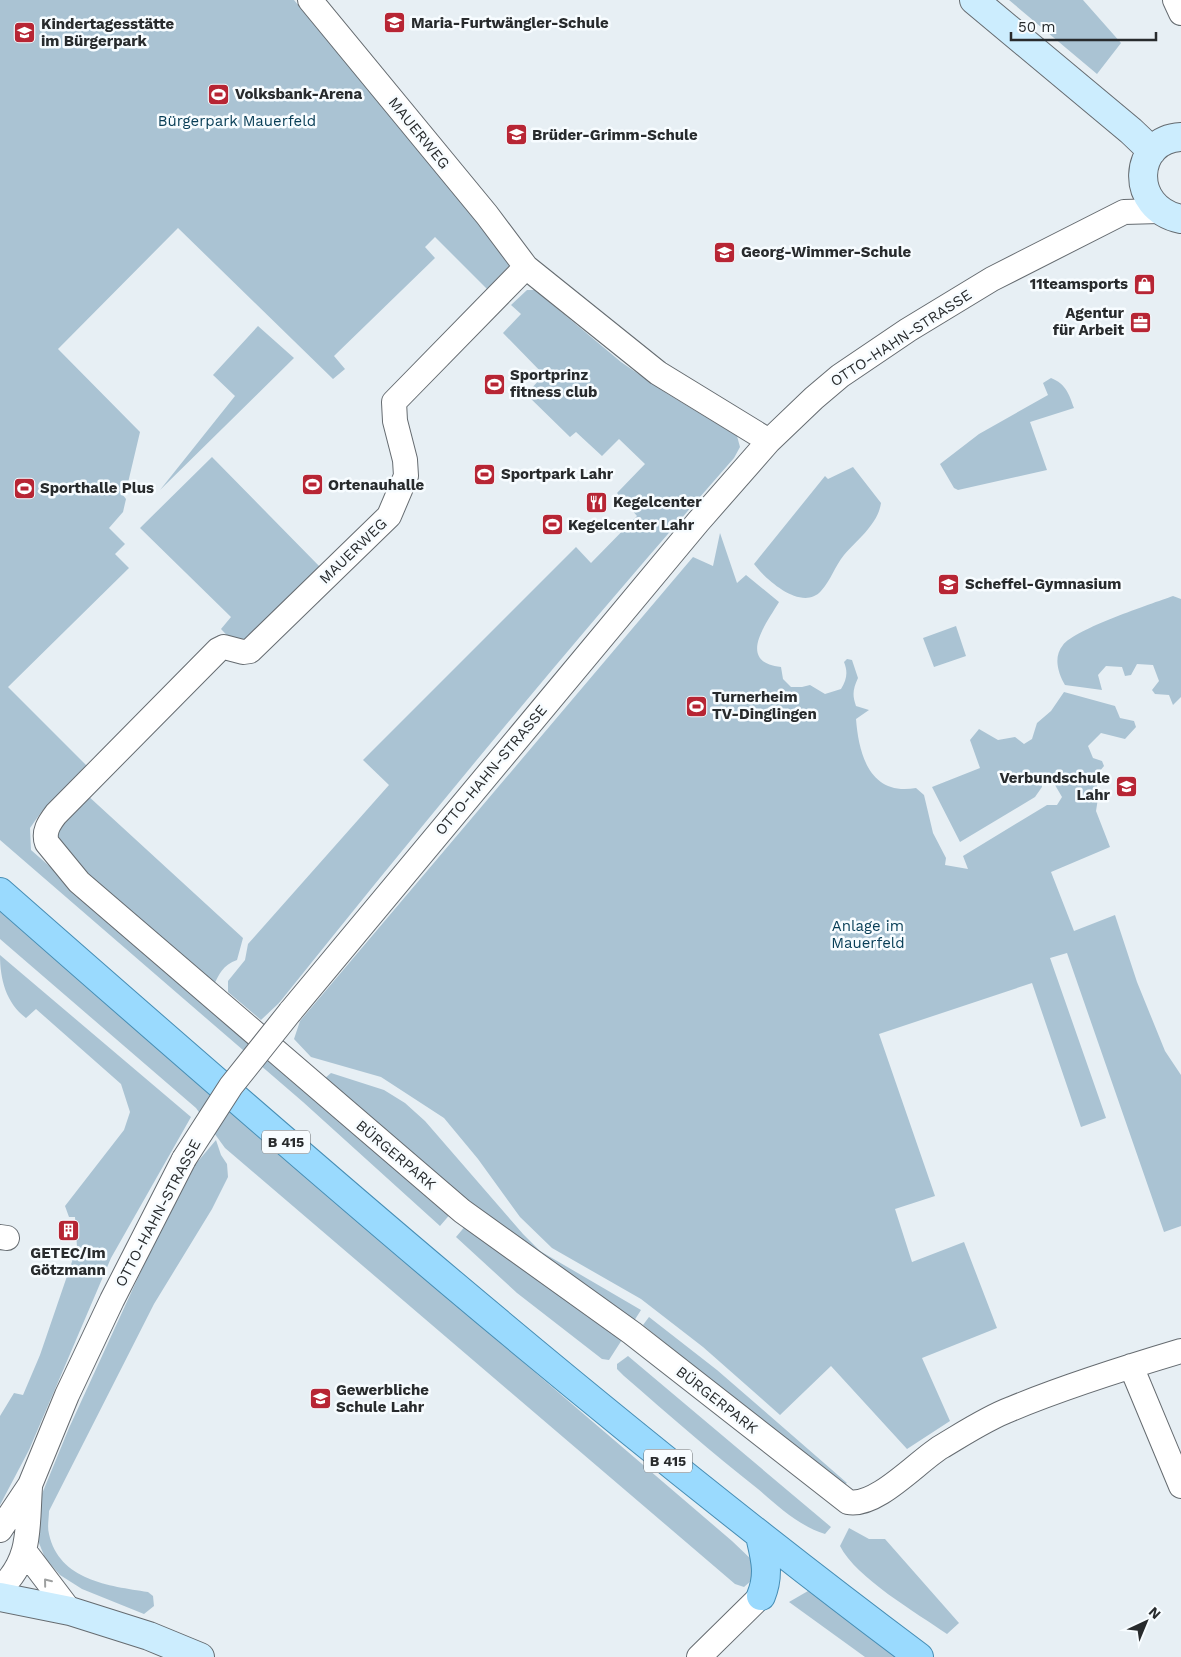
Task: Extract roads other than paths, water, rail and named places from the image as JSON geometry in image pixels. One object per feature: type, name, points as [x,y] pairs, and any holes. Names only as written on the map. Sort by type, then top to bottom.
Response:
[{"type":"main road","name":"B 415","points":[[0,892],[387,1230],[760,1536],[919,1657]]},
{"type":"main road","points":[[760,1536],[767,1566],[766,1583],[761,1596]]},
{"type":"main road","points":[[761,1596],[780,1585],[815,1578]]},
{"type":"street","name":"MAUERWEG","points":[[310,0],[487,215],[526,267],[658,373],[769,441]]},
{"type":"street","points":[[974,0],[1131,131],[1152,152]]},
{"type":"street","points":[[1175,0],[1181,13]]},
{"type":"street","points":[[1170,215],[1146,194],[1143,184],[1143,172],[1152,152],[1162,142],[1181,137]]},
{"type":"street","name":"OTTO-HAHN-STRASSE","points":[[0,1530],[30,1485],[67,1395],[112,1300],[184,1159],[231,1086],[290,1012],[698,522],[769,441],[840,376],[908,330],[992,279],[1124,212],[1143,184]]},
{"type":"street","name":"OTTO-HAHN-STRASSE","points":[[1124,212],[1170,215]]},
{"type":"street","name":"MAUERWEG","points":[[112,758],[218,650],[224,647],[244,652],[250,651],[389,516],[406,476],[405,460],[395,421],[394,402],[526,267]]},
{"type":"street","name":"BÜRGERPARK","points":[[112,758],[56,814],[48,826],[45,838],[47,844],[79,882],[462,1211],[632,1333],[848,1502],[857,1504],[892,1485],[940,1448],[1010,1409],[1131,1366]]},
{"type":"street","points":[[1181,1351],[1131,1366],[1181,1486]]},
{"type":"street","name":"OTTO-HAHN-STRASSE","points":[[0,1589],[16,1572],[26,1553],[30,1485]]},
{"type":"street","points":[[26,1553],[70,1611]]},
{"type":"street","points":[[699,1657],[761,1596]]},
{"type":"street","points":[[0,1597],[70,1611],[149,1636],[200,1657]]},
{"type":"place","name":"Maria-Furtwängler-Schule","points":[[395,23]]},
{"type":"place","name":"Kindertagesstätte im Bürgerpark","points":[[25,33]]},
{"type":"place","name":"Volksbank-Arena","points":[[219,94]]},
{"type":"place","name":"Brüder-Grimm-Schule","points":[[516,135]]},
{"type":"place","name":"Georg-Wimmer-Schule","points":[[725,252]]},
{"type":"place","name":"11teamsports","points":[[1144,284]]},
{"type":"place","name":"Agentur für Arbeit","points":[[1140,322]]},
{"type":"place","name":"Sportprinz fitness club","points":[[494,384]]},
{"type":"place","name":"Sportpark Lahr","points":[[485,474]]},
{"type":"place","name":"Ortenauhalle","points":[[312,485]]},
{"type":"place","name":"Sporthalle Plus","points":[[24,488]]},
{"type":"place","name":"Kegelcenter","points":[[597,502]]},
{"type":"place","name":"Kegelcenter Lahr","points":[[552,525]]},
{"type":"place","name":"Scheffel-Gymnasium","points":[[949,584]]},
{"type":"place","name":"Turnerheim TV-Dinglingen","points":[[696,706]]},
{"type":"place","name":"Verbundschule Lahr","points":[[1126,787]]},
{"type":"place","name":"GETEC/Im Götzmann","points":[[68,1230]]},
{"type":"place","name":"Gewerbliche Schule Lahr","points":[[320,1399]]},
{"type":"park label","name":"Bürgerpark Mauerfeld","points":[[237,121]]},
{"type":"park label","name":"Anlage im Mauerfeld","points":[[868,934]]}]
